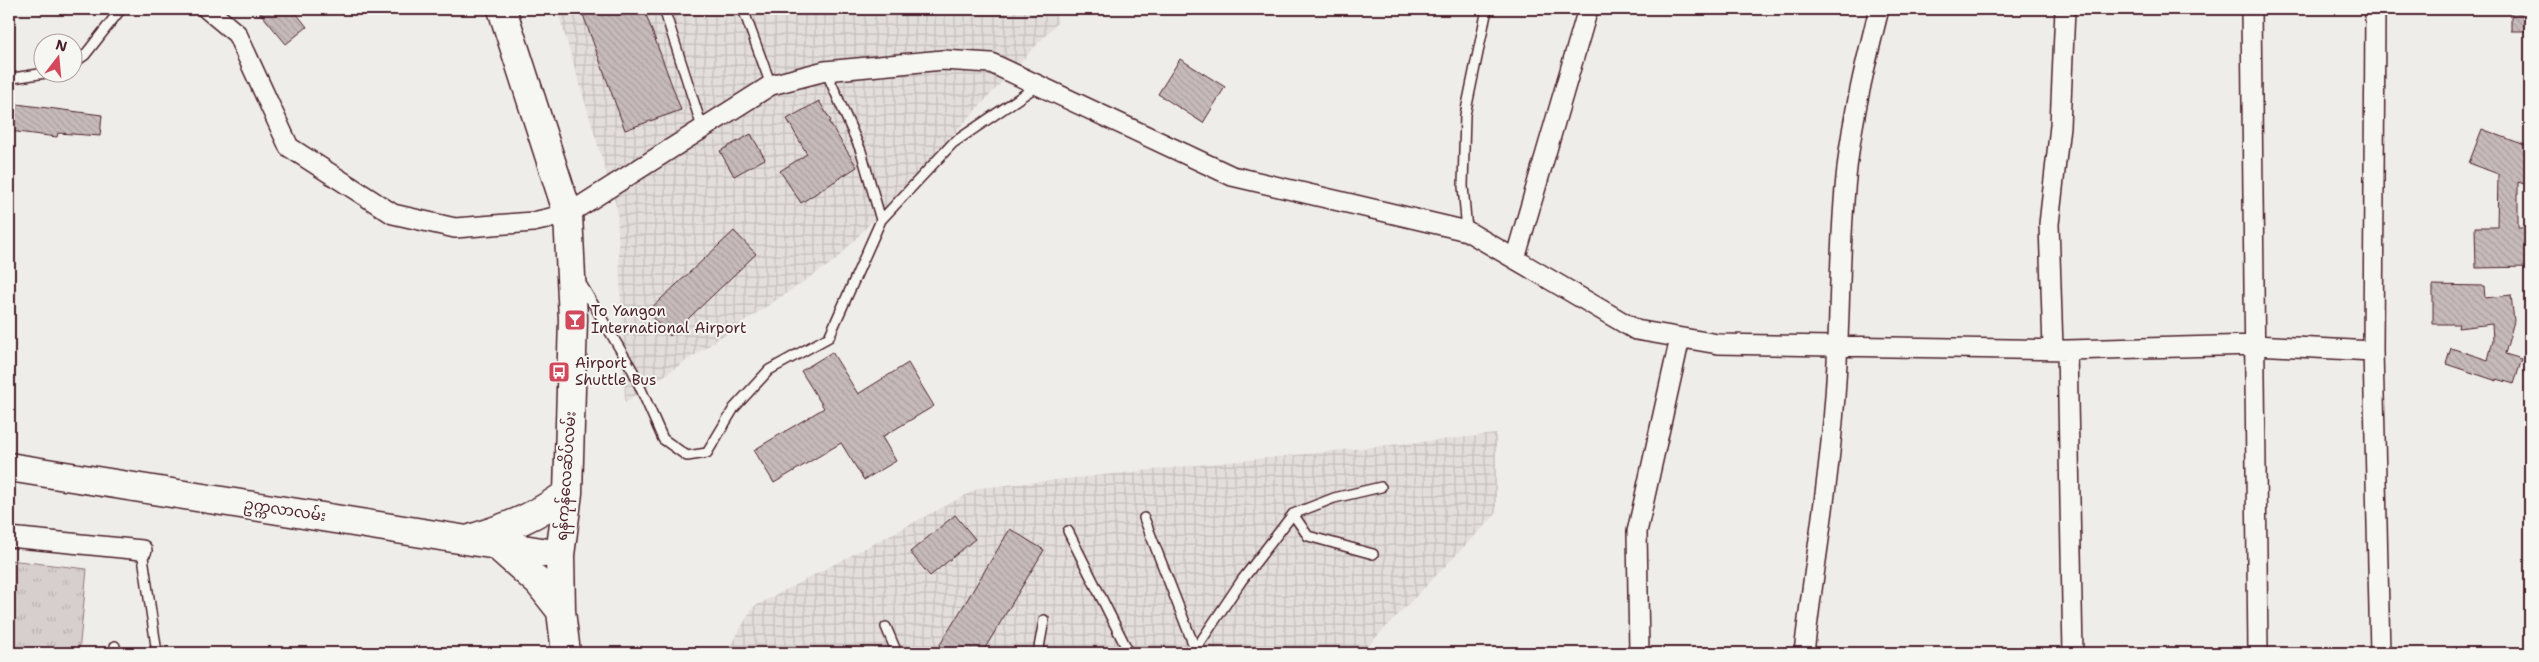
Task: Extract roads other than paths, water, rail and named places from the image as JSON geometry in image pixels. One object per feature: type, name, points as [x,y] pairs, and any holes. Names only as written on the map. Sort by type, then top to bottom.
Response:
[{"type":"main road","name":"ရန်ကုန်လေဆိပ်လမ်း","points":[[502,9],[568,214],[573,319],[568,493],[560,555],[561,611],[566,653]]},
{"type":"main road","name":"ဥက္ကလာလမ်း","points":[[9,467],[560,555]]},
{"type":"main road","points":[[561,611],[539,584],[481,541],[543,511],[568,493]]},
{"type":"street","points":[[207,9],[237,34],[289,148],[393,214],[455,228],[533,222],[568,214],[771,85],[825,71],[942,60],[982,62],[992,63],[1037,86],[1232,176],[1467,231],[1636,330],[1718,344],[2060,350],[2255,345],[2374,351]]},
{"type":"street","points":[[1514,259],[1588,9]]},
{"type":"street","points":[[1804,653],[1816,554],[1827,486],[1834,408],[1847,169],[1867,57],[1879,9]]},
{"type":"street","points":[[2065,9],[2060,126],[2049,224],[2060,350],[2073,653]]},
{"type":"street","points":[[2251,9],[2258,653]]},
{"type":"street","points":[[2375,9],[2374,351],[2380,653]]},
{"type":"street","points":[[1639,653],[1636,532],[1680,338]]},
{"type":"street","points":[[9,537],[142,550]]},
{"type":"lane","points":[[82,57],[121,9]]},
{"type":"lane","points":[[664,9],[702,128]]},
{"type":"lane","points":[[743,9],[771,85]]},
{"type":"lane","points":[[1467,231],[1464,186],[1465,115],[1487,9]]},
{"type":"lane","points":[[825,71],[861,151],[881,220]]},
{"type":"lane","points":[[13,78],[32,75]]},
{"type":"lane","points":[[572,268],[633,371],[663,439],[687,456],[707,453],[734,408],[770,370],[829,337],[881,220],[953,143],[1037,86]]},
{"type":"lane","points":[[1195,652],[1242,580],[1292,514],[1334,498],[1381,487]]},
{"type":"lane","points":[[1292,514],[1308,536],[1374,554]]},
{"type":"lane","points":[[1144,518],[1195,652]]},
{"type":"lane","points":[[1068,531],[1129,653]]},
{"type":"lane","points":[[142,550],[157,653]]},
{"type":"lane","points":[[1038,653],[1044,620]]},
{"type":"lane","points":[[886,626],[897,653]]},
{"type":"place","name":"To Yangon International Airport","points":[[575,320]]},
{"type":"place","name":"Airport Shuttle Bus","points":[[559,372]]}]
